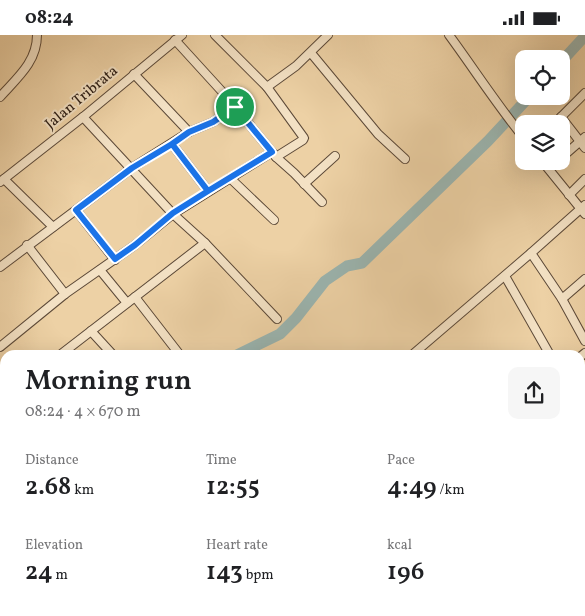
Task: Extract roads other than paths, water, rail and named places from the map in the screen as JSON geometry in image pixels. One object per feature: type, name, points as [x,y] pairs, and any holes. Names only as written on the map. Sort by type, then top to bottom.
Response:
[{"type":"street","points":[[0,97],[32,59],[37,44],[37,35]]},
{"type":"street","name":"Jalan Tribrata","points":[[2,180],[84,117],[182,35]]},
{"type":"street","points":[[0,347],[65,294],[135,245],[173,213],[230,178],[303,140],[304,138],[267,87],[215,35]]},
{"type":"street","points":[[267,87],[311,53],[328,35]]},
{"type":"street","points":[[449,35],[515,126]]},
{"type":"street","points":[[175,40],[235,107],[274,155],[322,202]]},
{"type":"street","points":[[311,53],[378,134],[405,159]]},
{"type":"street","points":[[134,74],[189,132]]},
{"type":"street","points":[[563,115],[585,93]]},
{"type":"street","points":[[0,267],[132,168],[189,132],[213,122],[235,107]]},
{"type":"street","points":[[84,117],[173,213],[205,243],[278,319]]},
{"type":"street","points":[[570,127],[583,142],[570,151]]},
{"type":"street","points":[[172,144],[208,191]]},
{"type":"street","points":[[304,184],[335,156]]},
{"type":"street","points":[[418,350],[584,209],[569,195],[549,170]]},
{"type":"street","points":[[230,178],[274,220]]},
{"type":"street","points":[[569,195],[585,179]]},
{"type":"street","points":[[2,180],[54,227]]},
{"type":"street","points":[[76,210],[115,259]]},
{"type":"street","points":[[66,350],[205,243]]},
{"type":"street","points":[[27,245],[65,294]]},
{"type":"street","points":[[532,253],[562,299],[585,341]]},
{"type":"street","points":[[100,270],[128,303]]},
{"type":"street","points":[[505,276],[547,350]]},
{"type":"street","points":[[562,299],[585,279]]},
{"type":"street","points":[[135,297],[176,350]]},
{"type":"street","points":[[91,331],[108,350]]},
{"type":"waterway","points":[[570,52],[585,36]]},
{"type":"waterway","points":[[247,350],[280,334],[296,318],[325,281],[347,266],[362,263],[488,141],[522,105]]}]
